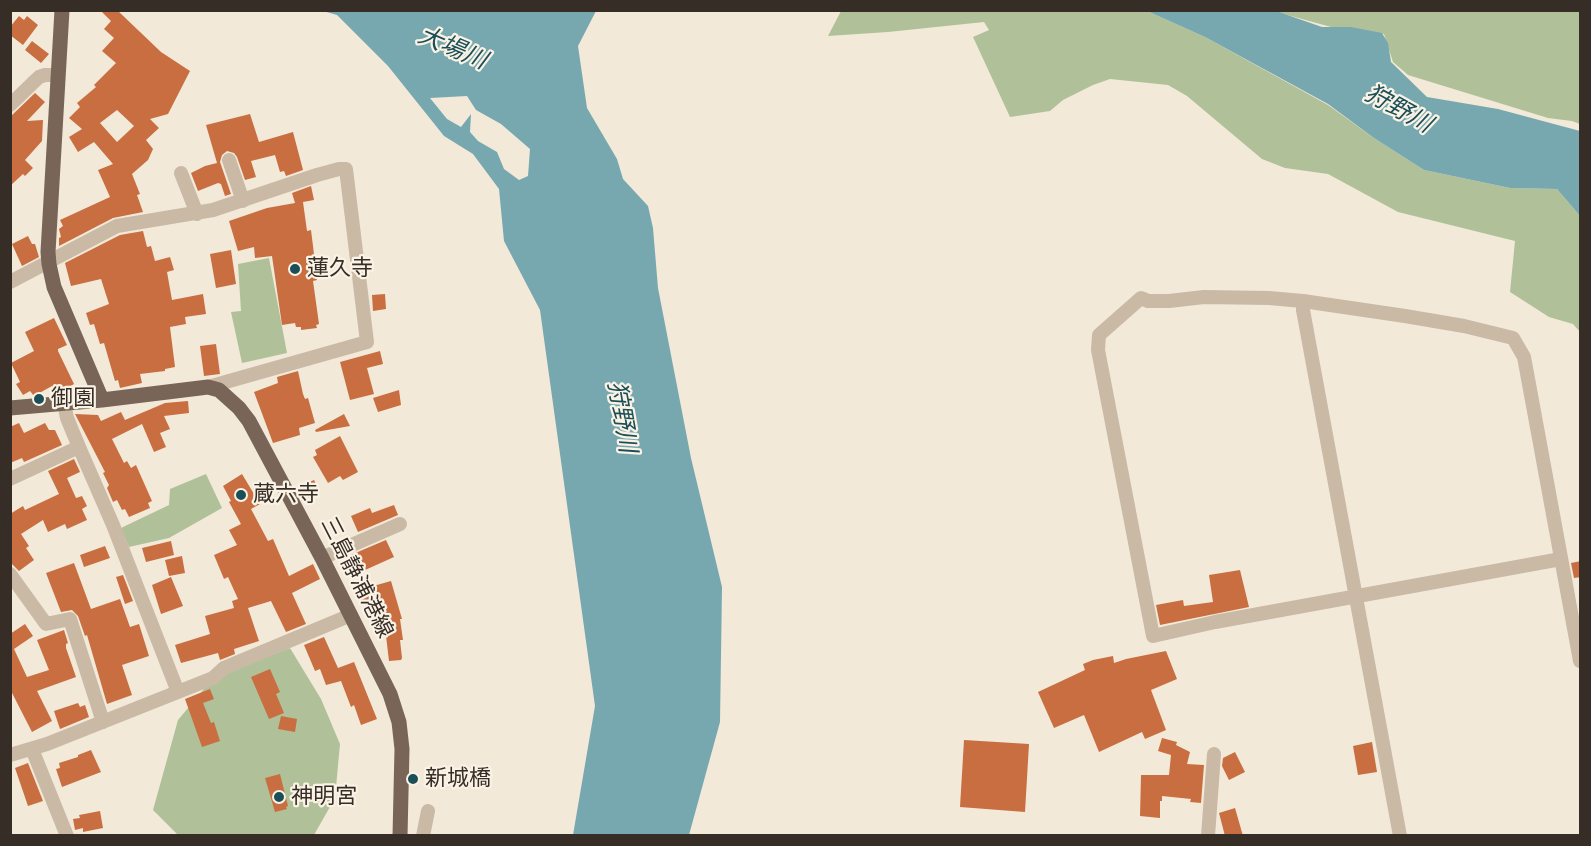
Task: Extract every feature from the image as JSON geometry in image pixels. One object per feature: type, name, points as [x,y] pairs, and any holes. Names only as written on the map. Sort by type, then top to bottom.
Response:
[{"type":"main road","points":[[62,10],[49,264],[54,287],[102,400]]},
{"type":"main road","points":[[11,407],[102,400],[208,387]]},
{"type":"main road","name":"三島静浦港線","points":[[208,387],[219,390],[229,397],[249,421],[322,558],[390,694],[399,722],[402,749],[400,836]]},
{"type":"street","points":[[10,105],[39,77],[58,75]]},
{"type":"street","points":[[228,160],[243,201]]},
{"type":"street","points":[[10,282],[49,264],[117,226],[197,214],[243,201],[317,175],[346,169],[367,342],[208,387]]},
{"type":"street","points":[[181,173],[197,214]]},
{"type":"street","points":[[1561,560],[1215,622],[1153,636],[1098,350],[1099,335],[1141,298],[1148,301],[1169,301],[1204,297],[1269,298],[1303,302],[1464,326],[1515,340],[1524,357],[1581,661]]},
{"type":"street","points":[[1303,302],[1400,836]]},
{"type":"street","points":[[64,403],[67,418],[113,525],[178,692]]},
{"type":"street","points":[[10,479],[79,447]]},
{"type":"street","points":[[322,558],[400,524]]},
{"type":"street","points":[[10,574],[46,624],[69,619],[103,722]]},
{"type":"street","points":[[10,755],[32,750],[213,678],[224,668],[351,615]]},
{"type":"street","points":[[32,750],[67,836]]},
{"type":"street","points":[[1208,836],[1214,754]]},
{"type":"street","points":[[423,836],[428,811]]},
{"type":"green space","points":[[841,11],[1147,11],[1205,37],[1328,105],[1424,170],[1510,188],[1557,189],[1580,216],[1580,332],[1573,324],[1549,317],[1510,292],[1515,241],[1398,212],[1328,174],[1285,168],[1262,159],[1187,96],[1168,85],[1110,79],[1063,100],[1050,111],[1010,117],[973,37],[989,30],[984,22],[828,36]]},
{"type":"green space","points":[[1273,11],[1580,11],[1580,124],[1548,118],[1408,75],[1393,62],[1384,34],[1331,27]]},
{"type":"green space","points":[[269,258],[287,353],[242,363],[231,312],[241,311],[238,264]]},
{"type":"green space","points":[[206,474],[222,508],[169,538],[129,547],[121,528],[169,505],[170,489]]},
{"type":"green space","points":[[290,648],[321,699],[340,744],[335,798],[314,835],[178,835],[153,810],[178,720],[213,678]]},
{"type":"water","points":[[323,11],[596,11],[578,46],[587,108],[617,159],[623,179],[648,206],[653,228],[658,288],[691,458],[722,587],[720,722],[689,835],[573,835],[595,706],[540,310],[504,241],[499,189],[473,154],[444,136],[388,66],[337,15]],"holes":[[[467,96],[476,110],[501,124],[530,149],[528,176],[519,180],[504,169],[497,152],[478,141],[470,132],[471,114],[461,127],[447,119],[430,98]]]},
{"type":"water","name":"狩野川","points":[[1147,11],[1276,11],[1322,27],[1351,27],[1382,33],[1388,43],[1391,62],[1427,97],[1498,109],[1580,131],[1580,216],[1557,189],[1510,188],[1424,170],[1374,138],[1328,104],[1205,37]]},
{"type":"building","points":[[100,10],[117,10],[161,52],[190,71],[168,114],[150,119],[159,128],[146,140],[153,149],[148,160],[132,174],[140,194],[137,195],[143,212],[113,218],[59,246],[61,237],[59,229],[63,226],[60,220],[110,197],[98,170],[113,164],[94,142],[78,152],[69,137],[82,129],[69,118],[80,107],[77,103],[96,87],[94,85],[116,63],[102,51],[114,38],[104,29],[111,21]],"holes":[[[117,110],[134,126],[117,142],[100,123]]]},
{"type":"building","points":[[19,16],[24,20],[27,16],[38,25],[23,45],[10,35],[10,27]]},
{"type":"building","points":[[32,41],[49,54],[41,63],[25,50]]},
{"type":"building","points":[[35,93],[45,102],[27,121],[43,120],[42,141],[25,160],[33,168],[10,186],[10,117]]},
{"type":"building","points":[[250,114],[259,142],[293,132],[303,170],[286,176],[284,171],[280,172],[275,155],[251,161],[256,177],[245,180],[237,157],[234,153],[227,151],[222,155],[220,162],[231,194],[225,196],[221,184],[218,183],[198,191],[191,173],[217,163],[206,125]]},
{"type":"building","points":[[311,186],[314,200],[303,202],[307,231],[311,230],[317,280],[313,281],[319,324],[316,325],[317,328],[301,330],[301,327],[296,327],[295,323],[282,325],[272,256],[255,258],[254,247],[238,251],[229,221],[267,208],[295,203],[292,193]]},
{"type":"building","points":[[143,231],[147,247],[151,246],[155,261],[170,257],[174,270],[167,272],[172,300],[203,294],[206,314],[185,317],[186,324],[170,327],[175,367],[165,369],[165,371],[140,374],[142,383],[120,388],[118,380],[115,381],[104,343],[100,344],[94,324],[90,325],[86,313],[109,304],[101,279],[71,286],[65,263],[120,235]]},
{"type":"building","points":[[28,236],[32,244],[35,244],[39,257],[22,266],[12,244]]},
{"type":"building","points":[[231,250],[236,284],[216,288],[210,254]]},
{"type":"building","points":[[385,294],[386,309],[373,311],[372,295]]},
{"type":"building","points":[[54,318],[67,345],[58,351],[74,384],[57,394],[52,386],[34,396],[30,391],[23,395],[16,384],[20,382],[11,363],[34,351],[25,332]]},
{"type":"building","points":[[216,344],[220,374],[204,376],[200,346]]},
{"type":"building","points":[[380,351],[383,364],[367,368],[374,394],[350,400],[340,362]]},
{"type":"building","points":[[298,371],[303,394],[305,399],[308,398],[315,423],[299,428],[300,435],[273,443],[254,392],[278,383],[277,377]]},
{"type":"building","points":[[399,390],[401,405],[378,412],[373,398]]},
{"type":"building","points":[[188,401],[189,413],[164,416],[170,429],[160,433],[166,447],[154,452],[142,424],[112,439],[124,463],[127,461],[131,468],[136,465],[152,501],[148,503],[150,508],[129,517],[117,500],[113,502],[103,473],[105,472],[75,414],[98,415],[101,421],[121,412],[125,420],[165,403]]},
{"type":"building","points":[[344,414],[350,426],[316,432],[315,430]]},
{"type":"building","points":[[19,423],[24,433],[45,423],[49,430],[55,430],[62,445],[24,462],[22,458],[10,463],[10,427]]},
{"type":"building","points":[[340,436],[358,472],[343,480],[340,476],[328,483],[313,457],[317,455],[315,450]]},
{"type":"building","points":[[74,459],[80,472],[67,478],[76,498],[82,496],[87,506],[82,509],[87,520],[67,529],[65,524],[48,532],[43,520],[21,534],[34,560],[19,571],[10,562],[10,514],[23,506],[25,510],[59,494],[48,471]]},
{"type":"building","points":[[242,474],[260,504],[251,509],[268,541],[273,539],[289,576],[313,564],[320,579],[292,593],[306,624],[286,632],[271,601],[248,608],[259,641],[234,649],[235,654],[220,660],[218,653],[181,663],[175,645],[210,634],[205,616],[234,608],[232,601],[238,599],[228,577],[224,579],[214,555],[237,545],[229,530],[241,524],[223,486]]},
{"type":"building","points":[[314,480],[320,492],[302,501],[296,488]]},
{"type":"building","points":[[394,505],[398,515],[358,532],[351,516],[370,508],[372,513]]},
{"type":"building","points":[[386,540],[394,557],[354,575],[346,557]]},
{"type":"building","points":[[171,541],[174,555],[146,562],[142,548]]},
{"type":"building","points":[[105,546],[110,558],[84,567],[80,555]]},
{"type":"building","points":[[182,556],[185,573],[169,576],[165,560]]},
{"type":"building","points":[[1581,561],[1581,577],[1574,578],[1571,563]]},
{"type":"building","points":[[74,563],[91,609],[120,599],[130,627],[139,624],[149,656],[122,665],[132,695],[107,704],[87,635],[85,636],[78,616],[72,610],[61,612],[46,573]]},
{"type":"building","points":[[1240,570],[1249,607],[1160,625],[1156,605],[1183,600],[1184,606],[1213,602],[1209,575]]},
{"type":"building","points":[[123,575],[133,601],[125,604],[116,577]]},
{"type":"building","points":[[171,577],[183,606],[161,614],[152,585]]},
{"type":"building","points":[[391,581],[402,619],[400,619],[403,640],[400,640],[401,660],[389,661],[384,619],[379,620],[374,599],[361,601],[359,590]]},
{"type":"building","points":[[25,624],[33,636],[14,649],[27,677],[49,670],[37,640],[64,630],[68,643],[66,648],[76,677],[37,691],[52,721],[32,732],[10,689],[10,634]]},
{"type":"building","points":[[324,637],[338,668],[354,662],[377,719],[361,725],[354,705],[351,707],[341,681],[326,685],[320,669],[315,671],[304,645]]},
{"type":"building","points":[[1166,651],[1177,679],[1151,690],[1166,730],[1145,739],[1142,732],[1099,752],[1084,715],[1054,728],[1038,692],[1085,670],[1083,664],[1093,660],[1113,656],[1114,663]]},
{"type":"building","points":[[270,669],[280,692],[276,694],[284,713],[269,719],[251,677]]},
{"type":"building","points":[[210,689],[214,699],[203,703],[211,723],[214,722],[220,741],[202,747],[185,699]]},
{"type":"building","points":[[78,703],[80,707],[85,705],[89,717],[60,729],[54,711]]},
{"type":"building","points":[[281,716],[297,719],[295,732],[278,729]]},
{"type":"building","points":[[1162,738],[1177,742],[1176,745],[1190,752],[1187,764],[1204,765],[1201,803],[1190,802],[1191,799],[1162,796],[1160,818],[1140,816],[1141,775],[1169,775],[1171,755],[1158,751]]},
{"type":"building","points":[[964,740],[1029,744],[1025,812],[960,807]]},
{"type":"building","points":[[1372,742],[1377,772],[1358,775],[1353,746]]},
{"type":"building","points":[[91,750],[101,772],[62,787],[56,769],[60,768],[59,763]]},
{"type":"building","points":[[1235,752],[1245,772],[1229,780],[1222,766],[1223,758]]},
{"type":"building","points":[[28,763],[43,801],[28,806],[15,768]]},
{"type":"building","points":[[280,774],[288,806],[287,809],[275,812],[265,778]]},
{"type":"building","points":[[1235,808],[1243,836],[1225,836],[1219,813]]},
{"type":"building","points":[[100,811],[103,828],[83,832],[83,828],[75,830],[73,819],[80,818],[79,815]]},
{"type":"place","name":"蓮久寺","points":[[295,269]]},
{"type":"place","name":"御園","points":[[39,399]]},
{"type":"place","name":"蔵六寺","points":[[241,495]]},
{"type":"place","name":"新城橋","points":[[413,779]]},
{"type":"place","name":"神明宮","points":[[279,797]]},
{"type":"water label","name":"大場川","points":[[452,49]]}]
